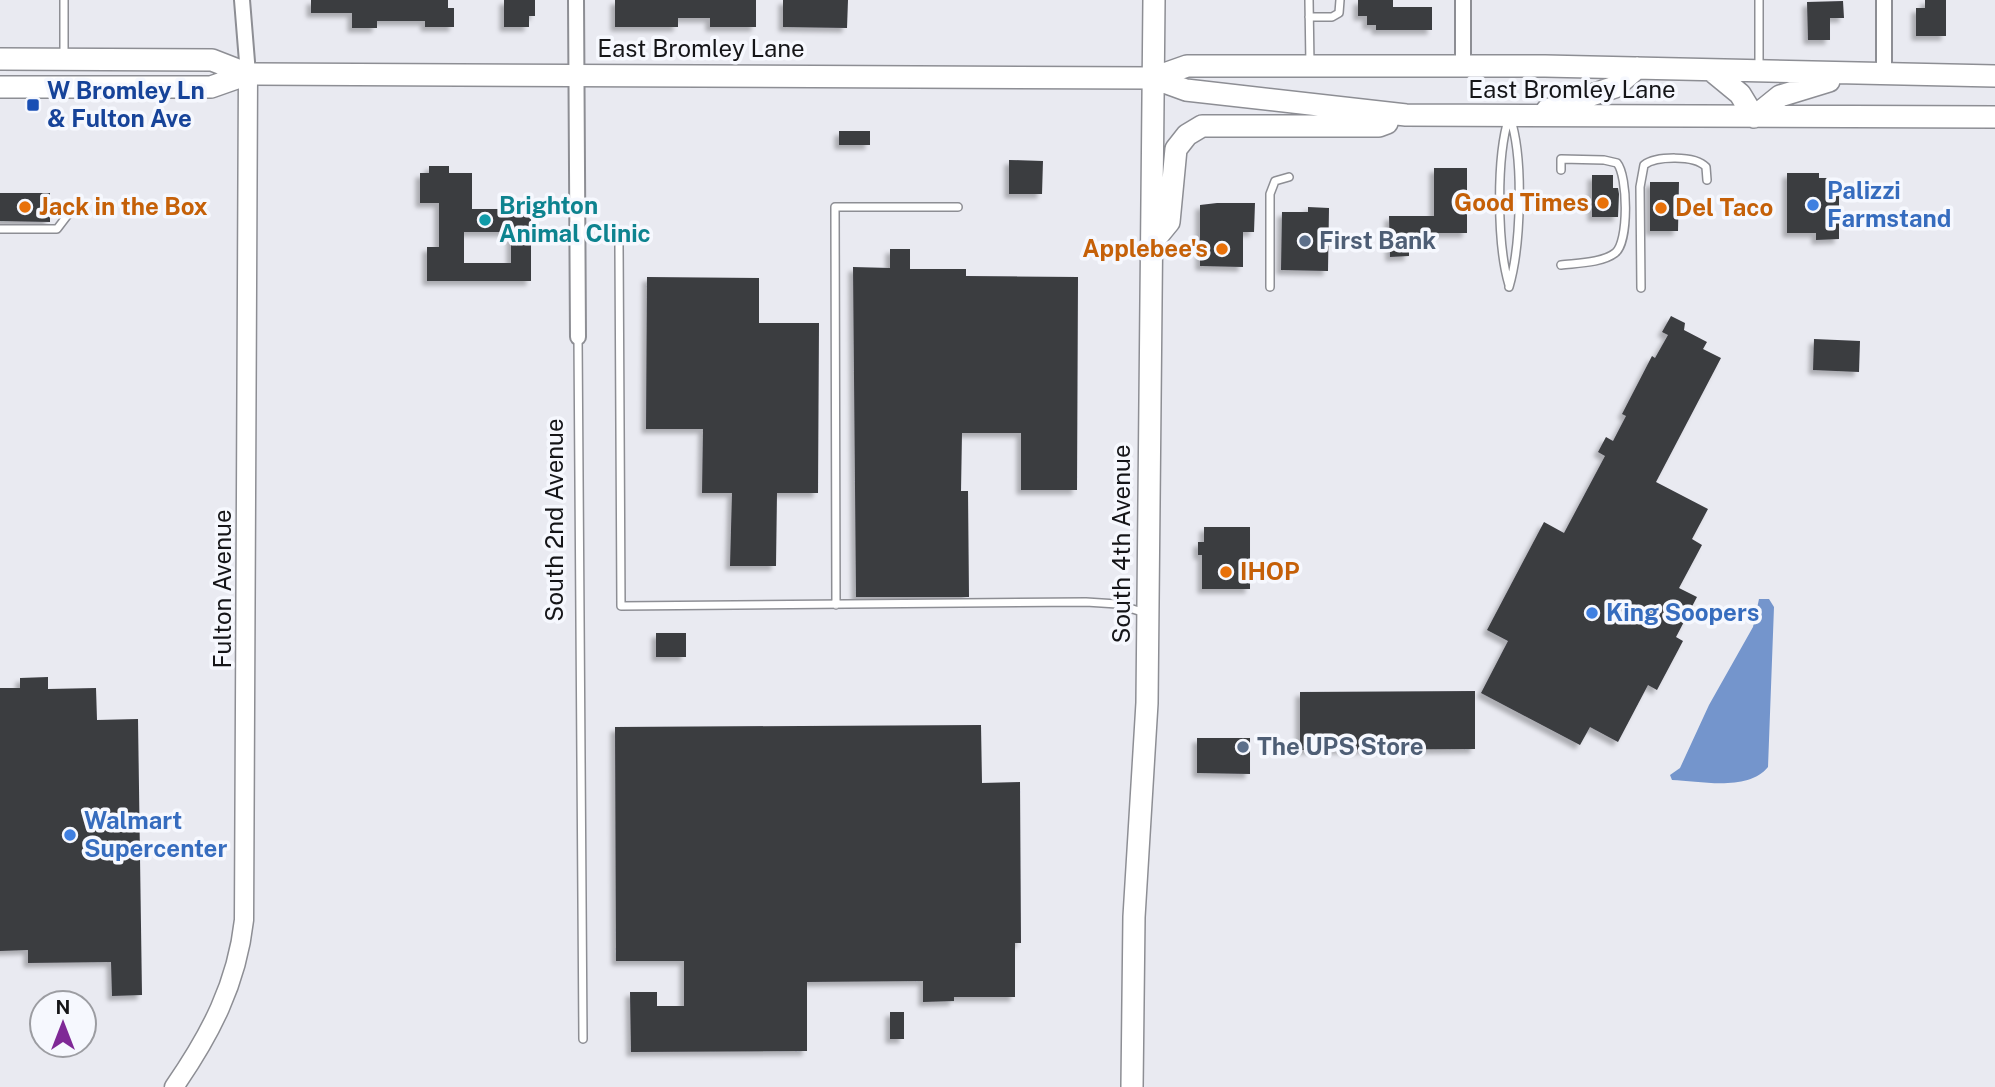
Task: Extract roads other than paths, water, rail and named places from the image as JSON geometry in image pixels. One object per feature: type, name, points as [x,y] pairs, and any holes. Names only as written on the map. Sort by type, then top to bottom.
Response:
[{"type":"main road","name":"South 4th Avenue","points":[[1132,1087],[1134,916],[1147,722],[1154,0]]},
{"type":"main road","points":[[0,59],[212,60],[248,74]]},
{"type":"main road","name":"East Bromley Lane","points":[[1153,78],[1186,66],[1637,68],[1884,76],[1995,76]]},
{"type":"main road","points":[[1519,117],[1615,87],[1637,68]]},
{"type":"main road","points":[[1712,71],[1740,94],[1754,117],[1764,106],[1789,92],[1853,75]]},
{"type":"main road","points":[[0,87],[211,87],[248,74]]},
{"type":"main road","name":"East Bromley Lane","points":[[248,74],[1153,78],[1186,90],[1406,115],[1995,117]]},
{"type":"main road","points":[[1151,244],[1169,222],[1176,149],[1186,135],[1202,126],[1380,126],[1406,115]]},
{"type":"street","points":[[243,0],[248,74]]},
{"type":"street","name":"South 2nd Avenue","points":[[576,0],[578,337]]},
{"type":"street","points":[[1463,0],[1463,66]]},
{"type":"street","points":[[1884,0],[1884,76]]},
{"type":"street","name":"Fulton Avenue","points":[[174,1087],[204,1042],[227,995],[242,946],[244,920],[248,74]]},
{"type":"lane","points":[[64,0],[64,59]]},
{"type":"lane","points":[[1310,0],[1310,66]]},
{"type":"lane","points":[[1309,17],[1332,17],[1339,13],[1340,0]]},
{"type":"lane","points":[[1759,0],[1759,72]]},
{"type":"lane","points":[[1519,117],[1517,260],[1509,287],[1502,249],[1502,138],[1519,117]]},
{"type":"lane","points":[[1561,170],[1561,159],[1617,163],[1624,176],[1624,238],[1618,251],[1604,259],[1561,265]]},
{"type":"lane","points":[[1641,288],[1640,187],[1644,164],[1650,160],[1695,160],[1706,167],[1707,180]]},
{"type":"lane","points":[[1270,287],[1270,194],[1275,181],[1289,177]]},
{"type":"lane","points":[[836,605],[835,207],[958,207]]},
{"type":"lane","points":[[0,229],[57,229],[73,208]]},
{"type":"lane","points":[[620,246],[621,606],[1086,603],[1117,604],[1149,614]]},
{"type":"lane","name":"South 2nd Avenue","points":[[578,337],[583,1039]]},
{"type":"water","points":[[1759,599],[1769,599],[1774,607],[1768,767],[1749,780],[1736,782],[1672,780],[1670,775],[1680,768],[1709,705],[1753,627]]},
{"type":"place","name":"W Bromley Ln & Fulton Ave","points":[[33,105]]},
{"type":"place","name":"Good Times","points":[[1603,203]]},
{"type":"place","name":"Palizzi Farmstand","points":[[1813,205]]},
{"type":"place","name":"Jack in the Box","points":[[25,207]]},
{"type":"place","name":"Del Taco","points":[[1661,208]]},
{"type":"place","name":"Brighton Animal Clinic","points":[[485,220]]},
{"type":"place","name":"First Bank","points":[[1305,241]]},
{"type":"place","name":"Applebee's","points":[[1222,249]]},
{"type":"place","name":"IHOP","points":[[1226,572]]},
{"type":"place","name":"King Soopers","points":[[1592,613]]},
{"type":"place","name":"The UPS Store","points":[[1243,747]]},
{"type":"place","name":"Walmart Supercenter","points":[[70,835]]}]
